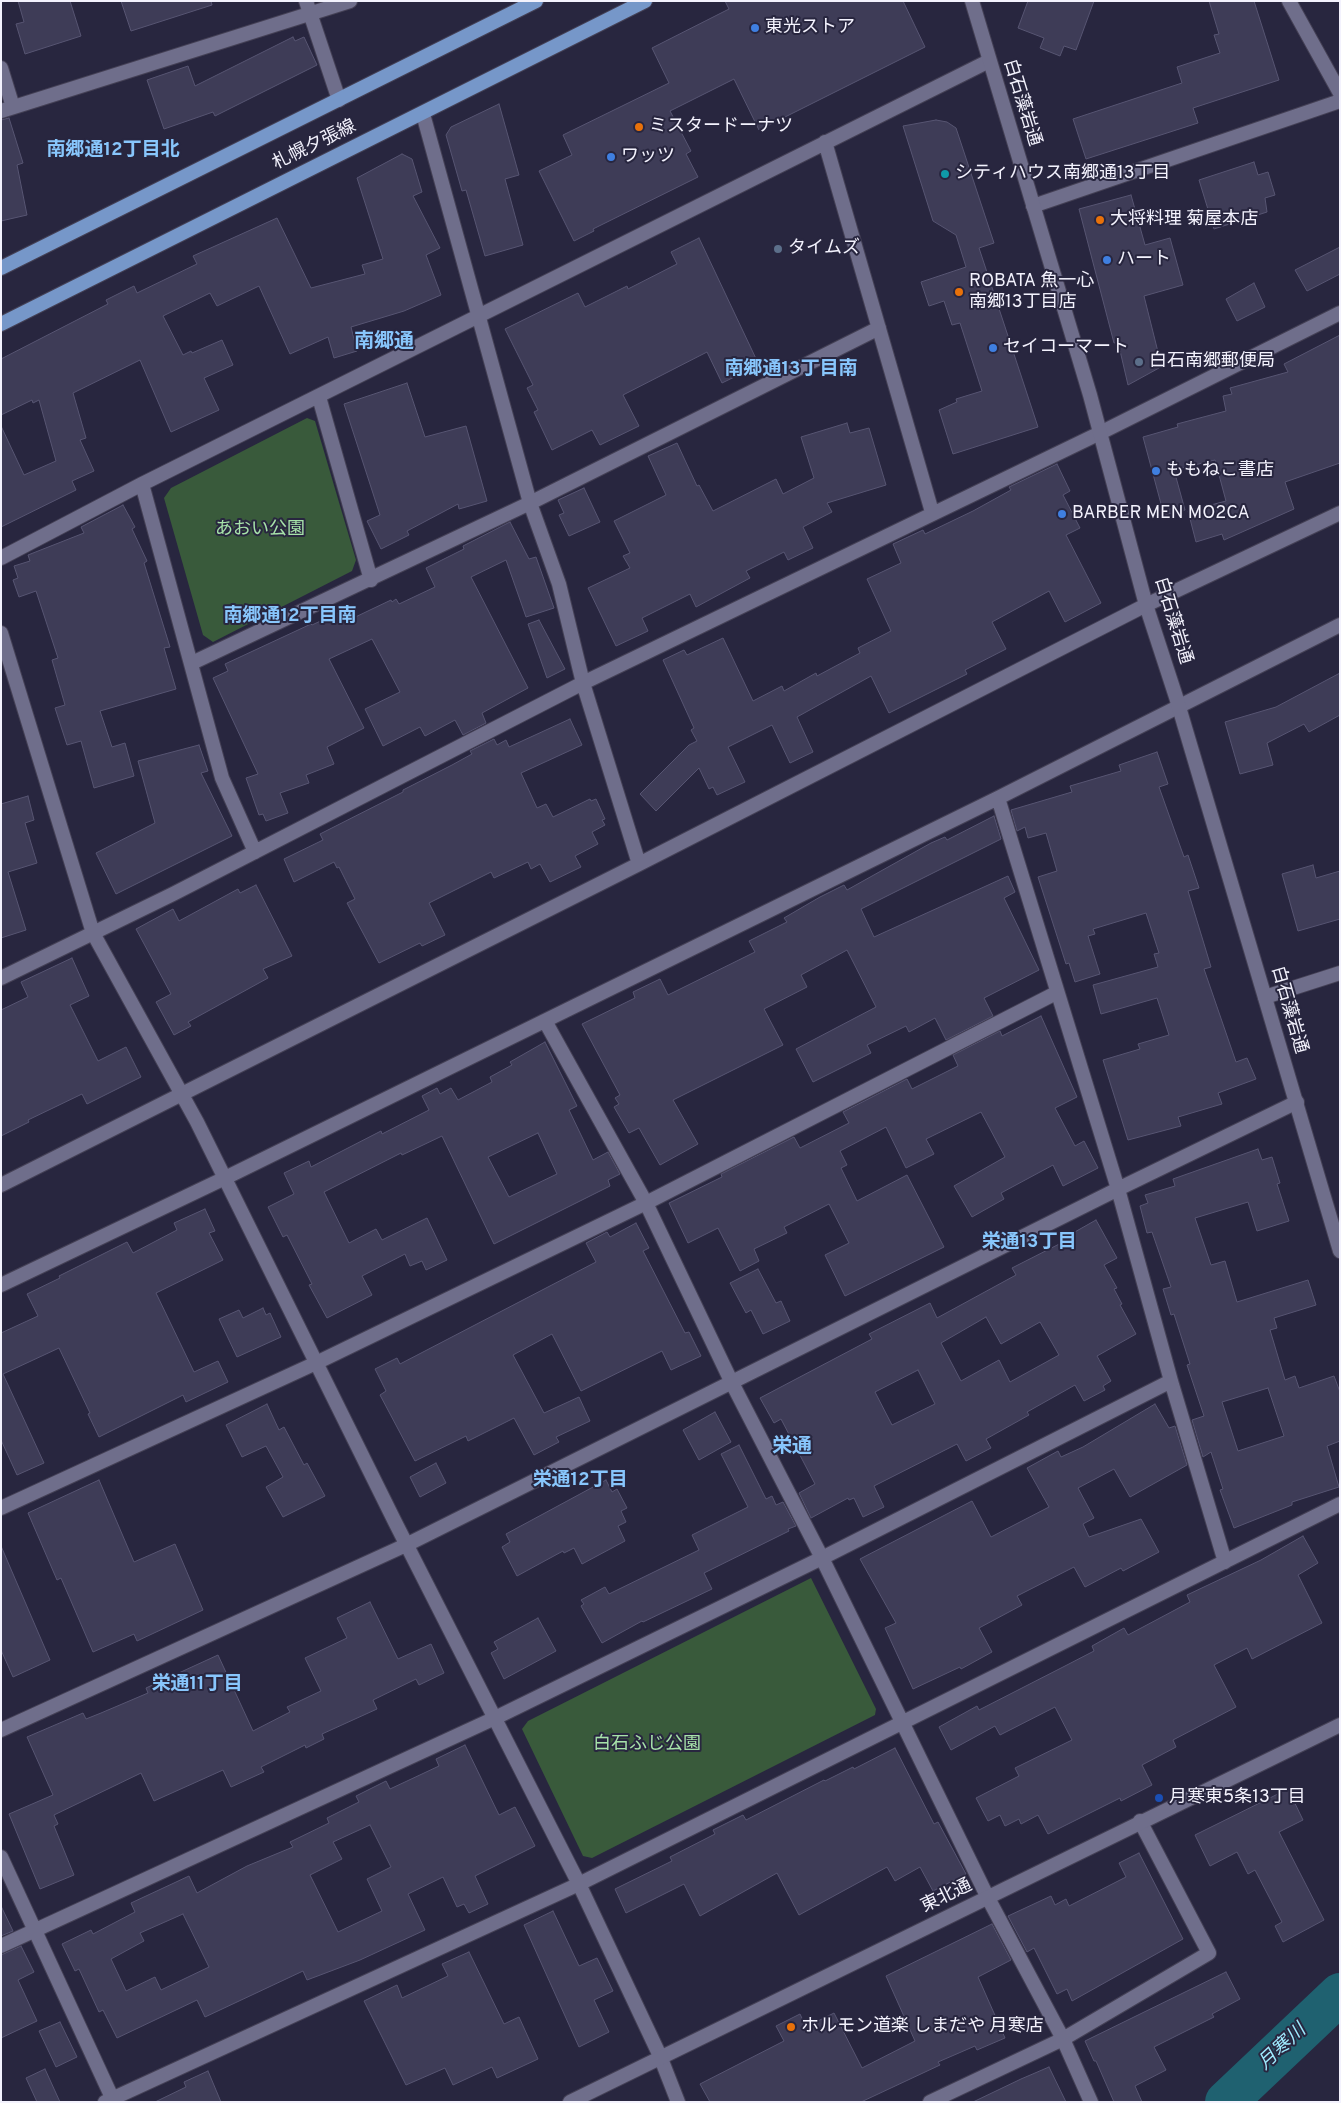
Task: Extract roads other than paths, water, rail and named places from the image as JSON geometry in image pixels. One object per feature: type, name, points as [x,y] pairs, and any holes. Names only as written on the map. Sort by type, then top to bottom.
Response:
[{"type":"main road","name":"札幌夕張線","points":[[1,268],[536,1]]},
{"type":"main road","name":"札幌夕張線","points":[[1,324],[645,1]]},
{"type":"street","points":[[1,68],[7,109],[308,8],[350,1]]},
{"type":"street","name":"白石藻岩通","points":[[972,1],[1100,433],[1146,605],[1177,701],[1340,1251]]},
{"type":"street","points":[[1289,1],[1340,93]]},
{"type":"street","points":[[308,8],[340,100]]},
{"type":"street","points":[[1,558],[142,484],[989,61]]},
{"type":"street","points":[[1033,206],[1340,101]]},
{"type":"street","points":[[423,114],[480,314],[530,503],[559,584],[583,683],[639,864]]},
{"type":"street","points":[[825,142],[932,512]]},
{"type":"street","points":[[1,978],[255,852],[583,683],[932,512],[1100,433],[1340,313]]},
{"type":"street","points":[[192,664],[530,503],[879,328]]},
{"type":"street","points":[[319,397],[371,580]]},
{"type":"street","points":[[142,484],[222,778],[255,852]]},
{"type":"street","points":[[1,1185],[639,864],[1146,605],[1340,513]]},
{"type":"street","points":[[1,1285],[222,1173],[544,1021],[998,798],[1177,701],[1340,625]]},
{"type":"street","points":[[1,633],[93,933],[197,1122],[406,1545],[579,1884],[660,2056],[678,2102]]},
{"type":"street","points":[[998,798],[1056,993],[1118,1189],[1171,1381],[1225,1562]]},
{"type":"street","points":[[1265,997],[1340,973]]},
{"type":"street","points":[[1,1508],[316,1363],[646,1203],[1056,993]]},
{"type":"street","points":[[544,1021],[646,1203],[731,1381],[822,1558],[988,1898],[1062,2039],[1091,2102]]},
{"type":"street","points":[[1,1730],[406,1545],[731,1381],[1297,1102]]},
{"type":"street","points":[[1,1946],[495,1718],[822,1558],[1171,1381]]},
{"type":"street","points":[[1,1857],[36,1930],[111,2101],[579,1884],[1340,1504]]},
{"type":"street","name":"東北通","points":[[570,2102],[660,2056],[1340,1725]]},
{"type":"street","points":[[930,2102],[1062,2039],[1209,1953],[1140,1822]]},
{"type":"waterway","name":"月寒川","points":[[1226,2102],[1340,1994]]},
{"type":"place","name":"東光ストア","points":[[755,28]]},
{"type":"place","name":"ミスタードーナツ","points":[[639,127]]},
{"type":"place","name":"ワッツ","points":[[611,157]]},
{"type":"place","name":"シティハウス南郷通13丁目","points":[[945,174]]},
{"type":"place","name":"大将料理 菊屋本店","points":[[1100,220]]},
{"type":"place","name":"タイムズ","points":[[778,249]]},
{"type":"place","name":"ハート","points":[[1107,260]]},
{"type":"place","name":"ROBATA 魚一心 南郷13丁目店","points":[[959,292]]},
{"type":"place","name":"セイコーマート","points":[[993,348]]},
{"type":"place","name":"白石南郷郵便局","points":[[1139,362]]},
{"type":"place","name":"ももねこ書店","points":[[1156,471]]},
{"type":"place","name":"BARBER MEN MO2CA","points":[[1062,514]]},
{"type":"place","name":"月寒東5条13丁目","points":[[1159,1798]]},
{"type":"place","name":"ホルモン道楽 しまだや 月寒店","points":[[791,2027]]},
{"type":"district","name":"南郷通12丁目北","points":[[113,151]]},
{"type":"district","name":"南郷通","points":[[384,343]]},
{"type":"district","name":"南郷通13丁目南","points":[[791,370]]},
{"type":"district","name":"南郷通12丁目南","points":[[290,617]]},
{"type":"district","name":"栄通13丁目","points":[[1029,1243]]},
{"type":"district","name":"栄通","points":[[792,1448]]},
{"type":"district","name":"栄通12丁目","points":[[580,1481]]},
{"type":"district","name":"栄通11丁目","points":[[197,1685]]},
{"type":"park label","name":"あおい公園","points":[[260,530]]},
{"type":"park label","name":"白石ふじ公園","points":[[647,1745]]}]
